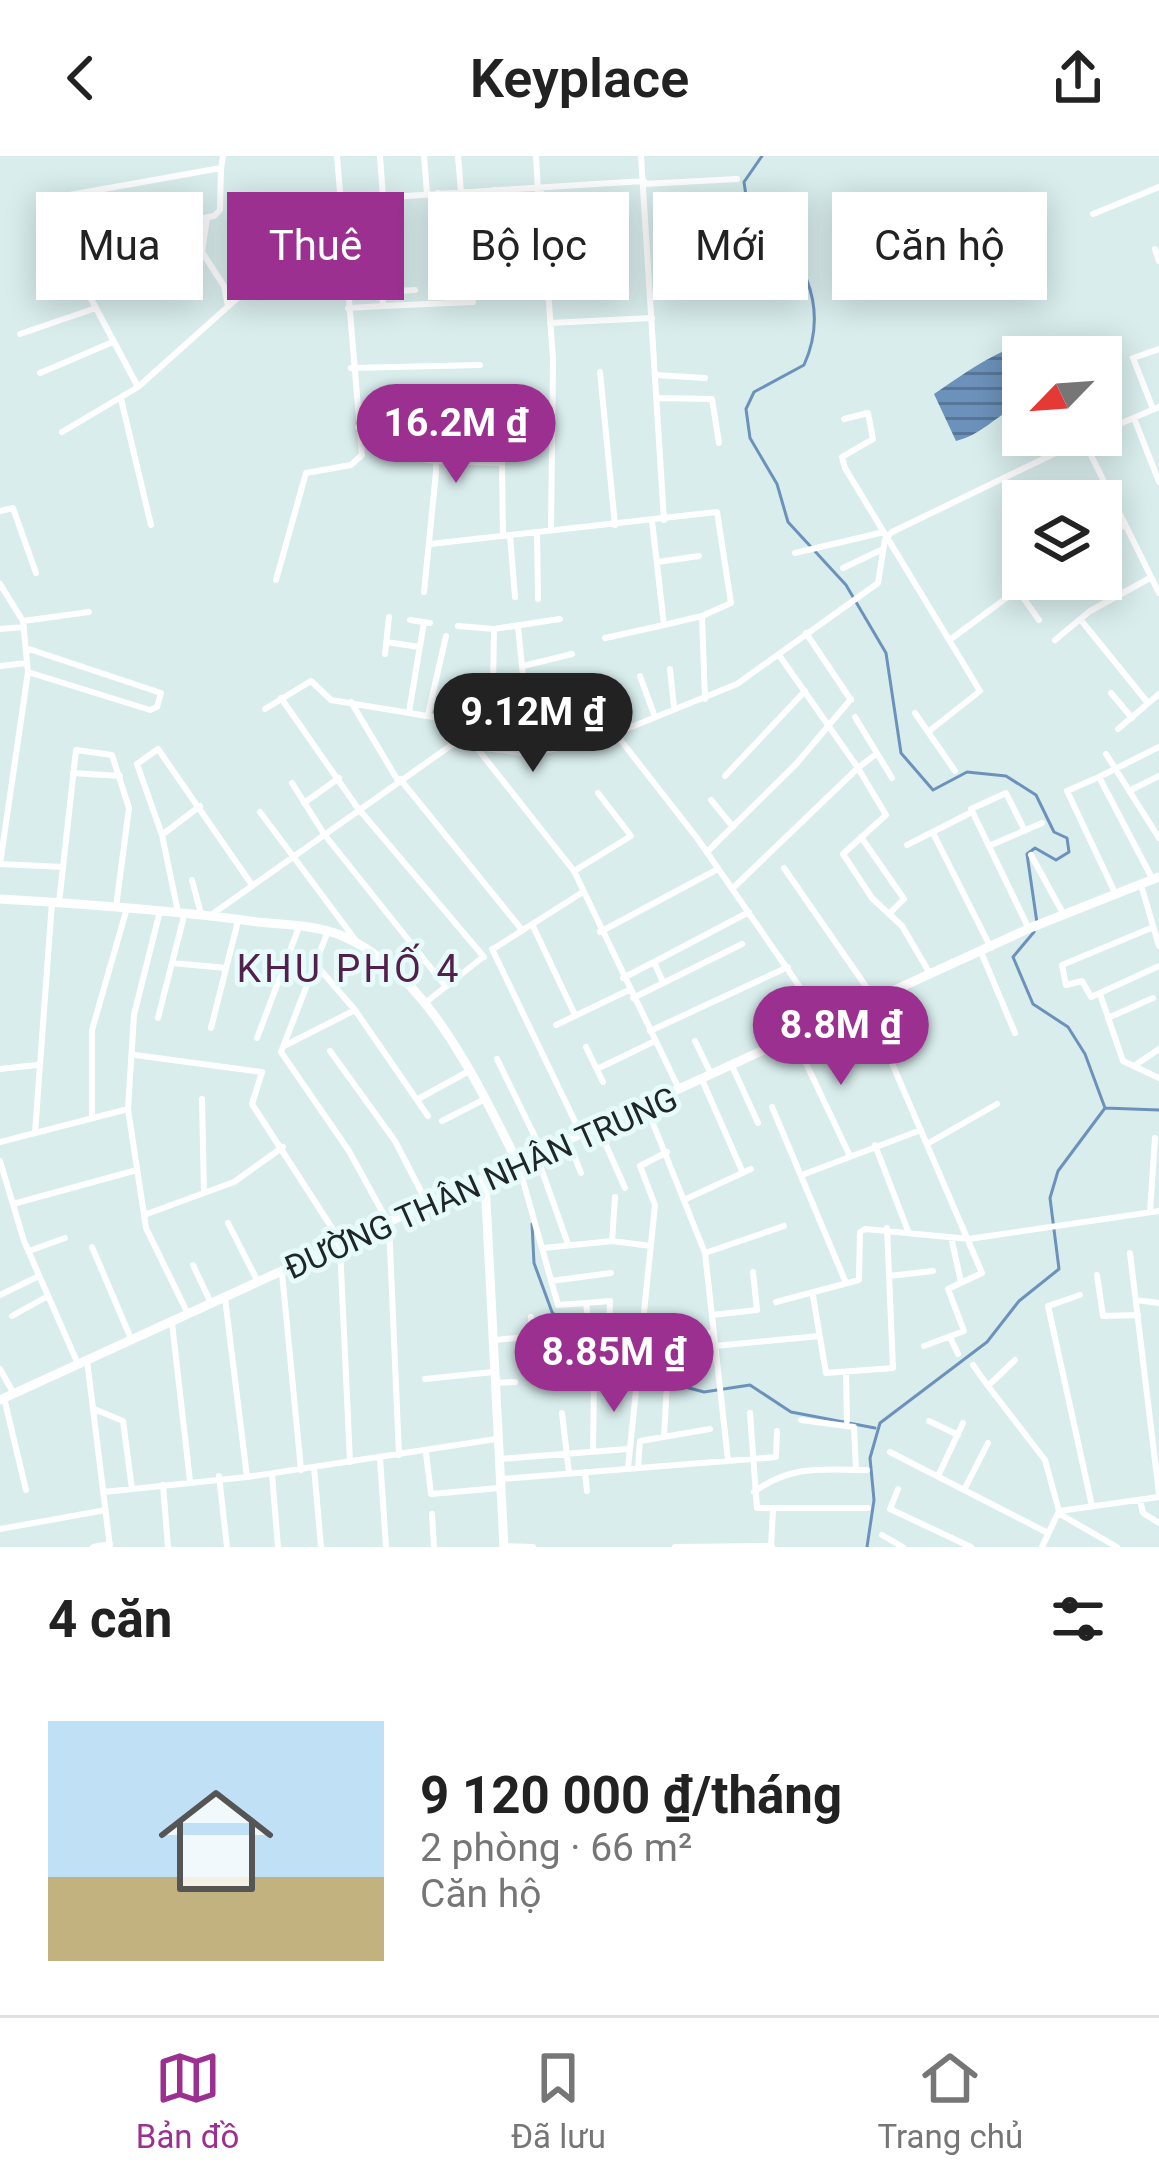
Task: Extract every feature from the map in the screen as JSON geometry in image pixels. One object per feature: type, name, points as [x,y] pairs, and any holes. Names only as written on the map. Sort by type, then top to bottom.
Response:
[{"type":"street","points":[[93,191],[72,244],[207,218],[220,210],[223,156]]},
{"type":"street","points":[[337,156],[339,192]]},
{"type":"street","points":[[379,192],[380,156]]},
{"type":"street","points":[[404,196],[427,194],[424,156]]},
{"type":"street","points":[[458,156],[463,192],[736,178]]},
{"type":"street","points":[[536,156],[550,323],[551,530]]},
{"type":"street","points":[[641,156],[664,520]]},
{"type":"street","points":[[87,192],[221,168]]},
{"type":"street","points":[[1094,214],[1159,187]]},
{"type":"street","points":[[207,218],[202,252],[224,286],[228,306]]},
{"type":"street","points":[[1155,249],[1159,261]]},
{"type":"street","points":[[404,291],[415,290]]},
{"type":"street","points":[[92,300],[138,387]]},
{"type":"street","points":[[62,432],[138,387],[239,300]]},
{"type":"street","points":[[276,580],[306,473],[358,461],[348,300]]},
{"type":"street","points":[[383,300],[383,306]]},
{"type":"street","points":[[348,308],[473,302]]},
{"type":"street","points":[[20,334],[96,308]]},
{"type":"street","points":[[550,323],[652,318]]},
{"type":"street","points":[[40,373],[113,342]]},
{"type":"street","points":[[1122,423],[1156,408],[1133,358],[1159,349]]},
{"type":"street","points":[[351,368],[480,365]]},
{"type":"street","points":[[600,373],[615,525]]},
{"type":"street","points":[[656,375],[705,378]]},
{"type":"street","points":[[657,398],[712,399],[719,443]]},
{"type":"street","points":[[121,399],[151,525]]},
{"type":"street","points":[[844,418],[866,412],[875,430],[871,443],[848,453],[842,462],[883,540],[951,639],[980,692],[928,732]]},
{"type":"street","points":[[1134,418],[1159,482]]},
{"type":"street","points":[[358,427],[508,424]]},
{"type":"street","points":[[428,426],[422,459],[502,463],[515,597]]},
{"type":"street","points":[[843,568],[883,540],[1049,456]]},
{"type":"street","points":[[1091,456],[1159,593]]},
{"type":"street","points":[[424,592],[436,461]]},
{"type":"street","points":[[0,511],[13,508],[35,573]]},
{"type":"street","points":[[430,544],[721,515],[731,603],[702,616],[605,638]]},
{"type":"street","points":[[652,521],[664,625]]},
{"type":"street","points":[[537,532],[538,599]]},
{"type":"street","points":[[795,553],[883,540]]},
{"type":"street","points":[[206,914],[453,744],[473,742],[531,754],[612,734],[737,685],[880,581],[883,540]]},
{"type":"street","points":[[657,562],[699,556]]},
{"type":"street","points":[[1055,640],[1080,619],[1150,578]]},
{"type":"street","points":[[0,584],[23,624],[27,668],[0,864],[63,867]]},
{"type":"street","points":[[951,639],[1004,600]]},
{"type":"street","points":[[1024,600],[1039,620]]},
{"type":"street","points":[[0,629],[88,611]]},
{"type":"street","points":[[702,616],[705,699]]},
{"type":"street","points":[[386,654],[389,617]]},
{"type":"street","points":[[458,626],[494,629],[560,619]]},
{"type":"street","points":[[1080,619],[1148,703]]},
{"type":"street","points":[[409,712],[427,623],[410,620]]},
{"type":"street","points":[[518,627],[531,754]]},
{"type":"street","points":[[492,746],[494,629]]},
{"type":"street","points":[[707,852],[852,701],[806,633]]},
{"type":"street","points":[[428,715],[446,636]]},
{"type":"street","points":[[387,642],[419,647]]},
{"type":"street","points":[[0,665],[27,668],[150,710],[157,707],[161,693],[26,648]]},
{"type":"street","points":[[523,666],[572,654]]},
{"type":"street","points":[[778,655],[829,722],[886,813],[843,854],[902,926],[931,975]]},
{"type":"street","points":[[670,669],[674,709]]},
{"type":"street","points":[[640,676],[655,717]]},
{"type":"street","points":[[265,709],[311,681],[327,699],[448,722],[453,744]]},
{"type":"street","points":[[593,689],[612,734],[707,852],[826,1025]]},
{"type":"street","points":[[725,776],[806,691]]},
{"type":"street","points":[[1111,693],[1132,718]]},
{"type":"street","points":[[1118,729],[1159,694]]},
{"type":"street","points":[[527,706],[568,696]]},
{"type":"street","points":[[280,698],[357,807],[484,957]]},
{"type":"street","points":[[351,702],[398,778],[522,930]]},
{"type":"street","points":[[915,712],[955,771]]},
{"type":"street","points":[[855,717],[892,778]]},
{"type":"street","points":[[473,742],[574,872],[681,1092]]},
{"type":"street","points":[[1116,895],[1067,790],[1159,747]]},
{"type":"street","points":[[35,1133],[37,1065],[56,902],[76,750],[82,748],[108,752],[129,808],[122,908],[92,1030],[92,1118]]},
{"type":"street","points":[[158,1018],[182,912],[137,760],[162,750],[252,885]]},
{"type":"street","points":[[732,889],[876,754]]},
{"type":"street","points":[[1106,754],[1156,825],[1159,838]]},
{"type":"street","points":[[74,773],[120,776]]},
{"type":"street","points":[[1133,789],[1159,776]]},
{"type":"street","points":[[1099,777],[1156,878]]},
{"type":"street","points":[[304,803],[339,778]]},
{"type":"street","points":[[292,783],[324,834],[446,987]]},
{"type":"street","points":[[574,872],[631,836],[598,793]]},
{"type":"street","points":[[907,844],[1006,793],[1025,831]]},
{"type":"street","points":[[711,800],[733,826]]},
{"type":"street","points":[[162,835],[200,806]]},
{"type":"street","points":[[260,812],[358,946],[425,1004],[471,1070],[518,1163],[560,1306],[610,1301],[609,1332]]},
{"type":"street","points":[[972,812],[1033,927]]},
{"type":"street","points":[[989,846],[1042,823]]},
{"type":"street","points":[[933,832],[986,950],[1016,1033]]},
{"type":"street","points":[[860,836],[904,899],[889,914]]},
{"type":"street","points":[[1031,855],[1064,915]]},
{"type":"street","points":[[784,868],[871,1003],[982,1274],[948,1291],[964,1331],[924,1346]]},
{"type":"street","points":[[600,932],[718,869]]},
{"type":"street","name":"ĐƯỜNG THÂN NHÂN TRUNG","points":[[6,1398],[1033,927],[1156,878]]},
{"type":"street","points":[[192,880],[206,914]]},
{"type":"street","points":[[1141,885],[1159,946]]},
{"type":"street","points":[[425,1004],[492,949],[583,892]]},
{"type":"street","points":[[0,899],[206,914],[328,932],[358,946]]},
{"type":"street","points":[[160,910],[134,1015],[128,1109],[144,1215],[188,1316]]},
{"type":"street","points":[[623,978],[749,912]]},
{"type":"street","points":[[211,1028],[239,919]]},
{"type":"street","points":[[532,924],[575,1015]]},
{"type":"street","points":[[257,1038],[299,927]]},
{"type":"street","points":[[1151,928],[1062,965],[1067,986],[1081,980],[1089,995],[1159,966]]},
{"type":"street","points":[[328,932],[282,1056],[349,1151],[388,1223],[399,1455]]},
{"type":"street","points":[[556,1025],[742,944]]},
{"type":"street","points":[[492,949],[581,1134]]},
{"type":"street","points":[[172,962],[226,968]]},
{"type":"street","points":[[654,962],[662,982]]},
{"type":"street","points":[[317,966],[355,1010],[428,1116]]},
{"type":"street","points":[[650,1031],[788,967]]},
{"type":"street","points":[[1100,994],[1116,1050],[1159,1078]]},
{"type":"street","points":[[1108,1018],[1153,998]]},
{"type":"street","points":[[283,1046],[355,1010]]},
{"type":"street","points":[[795,1040],[849,1154]]},
{"type":"street","points":[[597,1069],[655,1041]]},
{"type":"street","points":[[686,1199],[747,1171],[695,1041]]},
{"type":"street","points":[[586,1047],[603,1082]]},
{"type":"street","points":[[1134,1066],[1159,1049]]},
{"type":"street","points":[[330,1052],[394,1141],[429,1207]]},
{"type":"street","points":[[134,1055],[261,1071],[252,1104],[341,1246],[350,1462]]},
{"type":"street","points":[[497,1059],[539,1153],[568,1244]]},
{"type":"street","points":[[0,1070],[37,1065]]},
{"type":"street","points":[[733,1068],[758,1123]]},
{"type":"street","points":[[418,1099],[471,1070]]},
{"type":"street","points":[[202,1099],[204,1193]]},
{"type":"street","points":[[442,1121],[485,1099]]},
{"type":"street","points":[[927,1144],[997,1103]]},
{"type":"street","points":[[646,1106],[704,1253],[728,1460]]},
{"type":"street","points":[[772,1107],[846,1283]]},
{"type":"street","points":[[0,1142],[128,1109]]},
{"type":"street","points":[[598,1127],[625,1188]]},
{"type":"street","points":[[802,1175],[921,1130]]},
{"type":"street","points":[[776,1302],[813,1296],[861,1279],[861,1230],[887,1228],[969,1239],[1154,1212],[1155,1138]]},
{"type":"street","points":[[568,1140],[581,1173]]},
{"type":"street","points":[[875,1145],[908,1231]]},
{"type":"street","points":[[144,1215],[234,1182],[283,1147]]},
{"type":"street","points":[[628,1468],[656,1205],[640,1166],[667,1152]]},
{"type":"street","points":[[0,1161],[38,1276],[83,1362],[94,1408],[110,1546],[93,1547]]},
{"type":"street","points":[[13,1204],[137,1169]]},
{"type":"street","points":[[485,1181],[504,1547],[533,1547]]},
{"type":"street","points":[[612,1241],[615,1197]]},
{"type":"street","points":[[228,1223],[259,1283]]},
{"type":"street","points":[[704,1253],[784,1226]]},
{"type":"street","points":[[813,1296],[824,1372],[893,1368],[887,1228]]},
{"type":"street","points":[[951,1237],[961,1282]]},
{"type":"street","points":[[28,1251],[65,1238]]},
{"type":"street","points":[[544,1248],[612,1241],[651,1246]]},
{"type":"street","points":[[92,1247],[132,1341]]},
{"type":"street","points":[[1059,1512],[1159,1496],[1130,1253]]},
{"type":"street","points":[[193,1265],[212,1304]]},
{"type":"street","points":[[889,1276],[933,1271]]},
{"type":"street","points":[[712,1315],[757,1310],[753,1272]]},
{"type":"street","points":[[283,1273],[301,1470]]},
{"type":"street","points":[[551,1281],[611,1273]]},
{"type":"street","points":[[1097,1275],[1103,1316],[1138,1315]]},
{"type":"street","points":[[0,1295],[38,1276]]},
{"type":"street","points":[[1080,1295],[1048,1306],[1092,1506]]},
{"type":"street","points":[[13,1316],[48,1296]]},
{"type":"street","points":[[225,1298],[247,1477]]},
{"type":"street","points":[[1136,1300],[1159,1303]]},
{"type":"street","points":[[586,1303],[589,1349],[641,1361]]},
{"type":"street","points":[[531,1317],[532,1336]]},
{"type":"street","points":[[172,1323],[190,1480]]},
{"type":"street","points":[[644,1339],[713,1332]]},
{"type":"street","points":[[492,1340],[567,1333]]},
{"type":"street","points":[[673,1336],[675,1364]]},
{"type":"street","points":[[715,1346],[818,1336]]},
{"type":"street","points":[[950,1337],[958,1354]]},
{"type":"street","points":[[664,1436],[666,1369],[716,1358]]},
{"type":"street","points":[[988,1386],[1016,1360]]},
{"type":"street","points":[[973,1365],[1045,1460],[1059,1512],[1042,1547]]},
{"type":"street","points":[[0,1369],[26,1490]]},
{"type":"street","points":[[846,1372],[847,1420]]},
{"type":"street","points":[[425,1379],[494,1377],[515,1382]]},
{"type":"street","points":[[593,1451],[594,1378]]},
{"type":"street","points":[[94,1408],[123,1420],[132,1489]]},
{"type":"street","points":[[562,1413],[569,1473]]},
{"type":"street","points":[[750,1413],[757,1508],[868,1508]]},
{"type":"street","points":[[801,1420],[854,1427],[856,1470]]},
{"type":"street","points":[[929,1421],[958,1435]]},
{"type":"street","points":[[938,1476],[963,1424]]},
{"type":"street","points":[[638,1467],[640,1441],[710,1429]]},
{"type":"street","points":[[426,1452],[431,1494],[569,1473],[778,1455],[777,1431]]},
{"type":"street","points":[[104,1492],[272,1474],[496,1439]]},
{"type":"street","points":[[965,1489],[988,1443]]},
{"type":"street","points":[[498,1459],[628,1449]]},
{"type":"street","points":[[890,1452],[1048,1533]]},
{"type":"street","points":[[380,1458],[386,1547]]},
{"type":"street","points":[[314,1468],[322,1547]]},
{"type":"street","points":[[754,1492],[778,1474],[867,1469]]},
{"type":"street","points":[[585,1472],[587,1491]]},
{"type":"street","points":[[272,1474],[278,1547]]},
{"type":"street","points":[[220,1476],[226,1547]]},
{"type":"street","points":[[163,1485],[168,1547]]},
{"type":"street","points":[[898,1490],[890,1509],[971,1547]]},
{"type":"street","points":[[1140,1500],[1143,1513],[1159,1523]]},
{"type":"street","points":[[675,1547],[772,1546],[773,1509]]},
{"type":"street","points":[[0,1529],[106,1510]]},
{"type":"street","points":[[1059,1512],[1117,1547]]},
{"type":"street","points":[[431,1514],[434,1547]]},
{"type":"street","points":[[882,1535],[902,1547]]},
{"type":"water","points":[[1002,352],[1002,416],[956,441],[934,394]]},
{"type":"waterway","points":[[762,156],[744,182],[749,217],[768,229],[797,261],[813,300],[814,321],[804,365],[754,392],[746,409],[750,438],[777,484],[788,522],[846,585],[886,653],[901,753],[933,790],[967,772],[1006,776],[1036,795],[1054,832],[1067,838],[1069,852],[1056,860],[1035,848],[1027,854],[1037,923]]},
{"type":"waterway","points":[[1034,932],[1013,957],[1033,1004],[1068,1027],[1085,1054],[1105,1108],[1159,1110]]},
{"type":"waterway","points":[[867,1547],[874,1500],[870,1458],[880,1423],[987,1342],[1019,1301],[1059,1269],[1050,1198],[1058,1171],[1105,1108]]},
{"type":"waterway","points":[[532,1224],[534,1263],[552,1312],[601,1378],[648,1377],[704,1392],[750,1385],[791,1412],[875,1428]]},
{"type":"district","name":"KHU PHỐ 4","points":[[349,969]]}]
